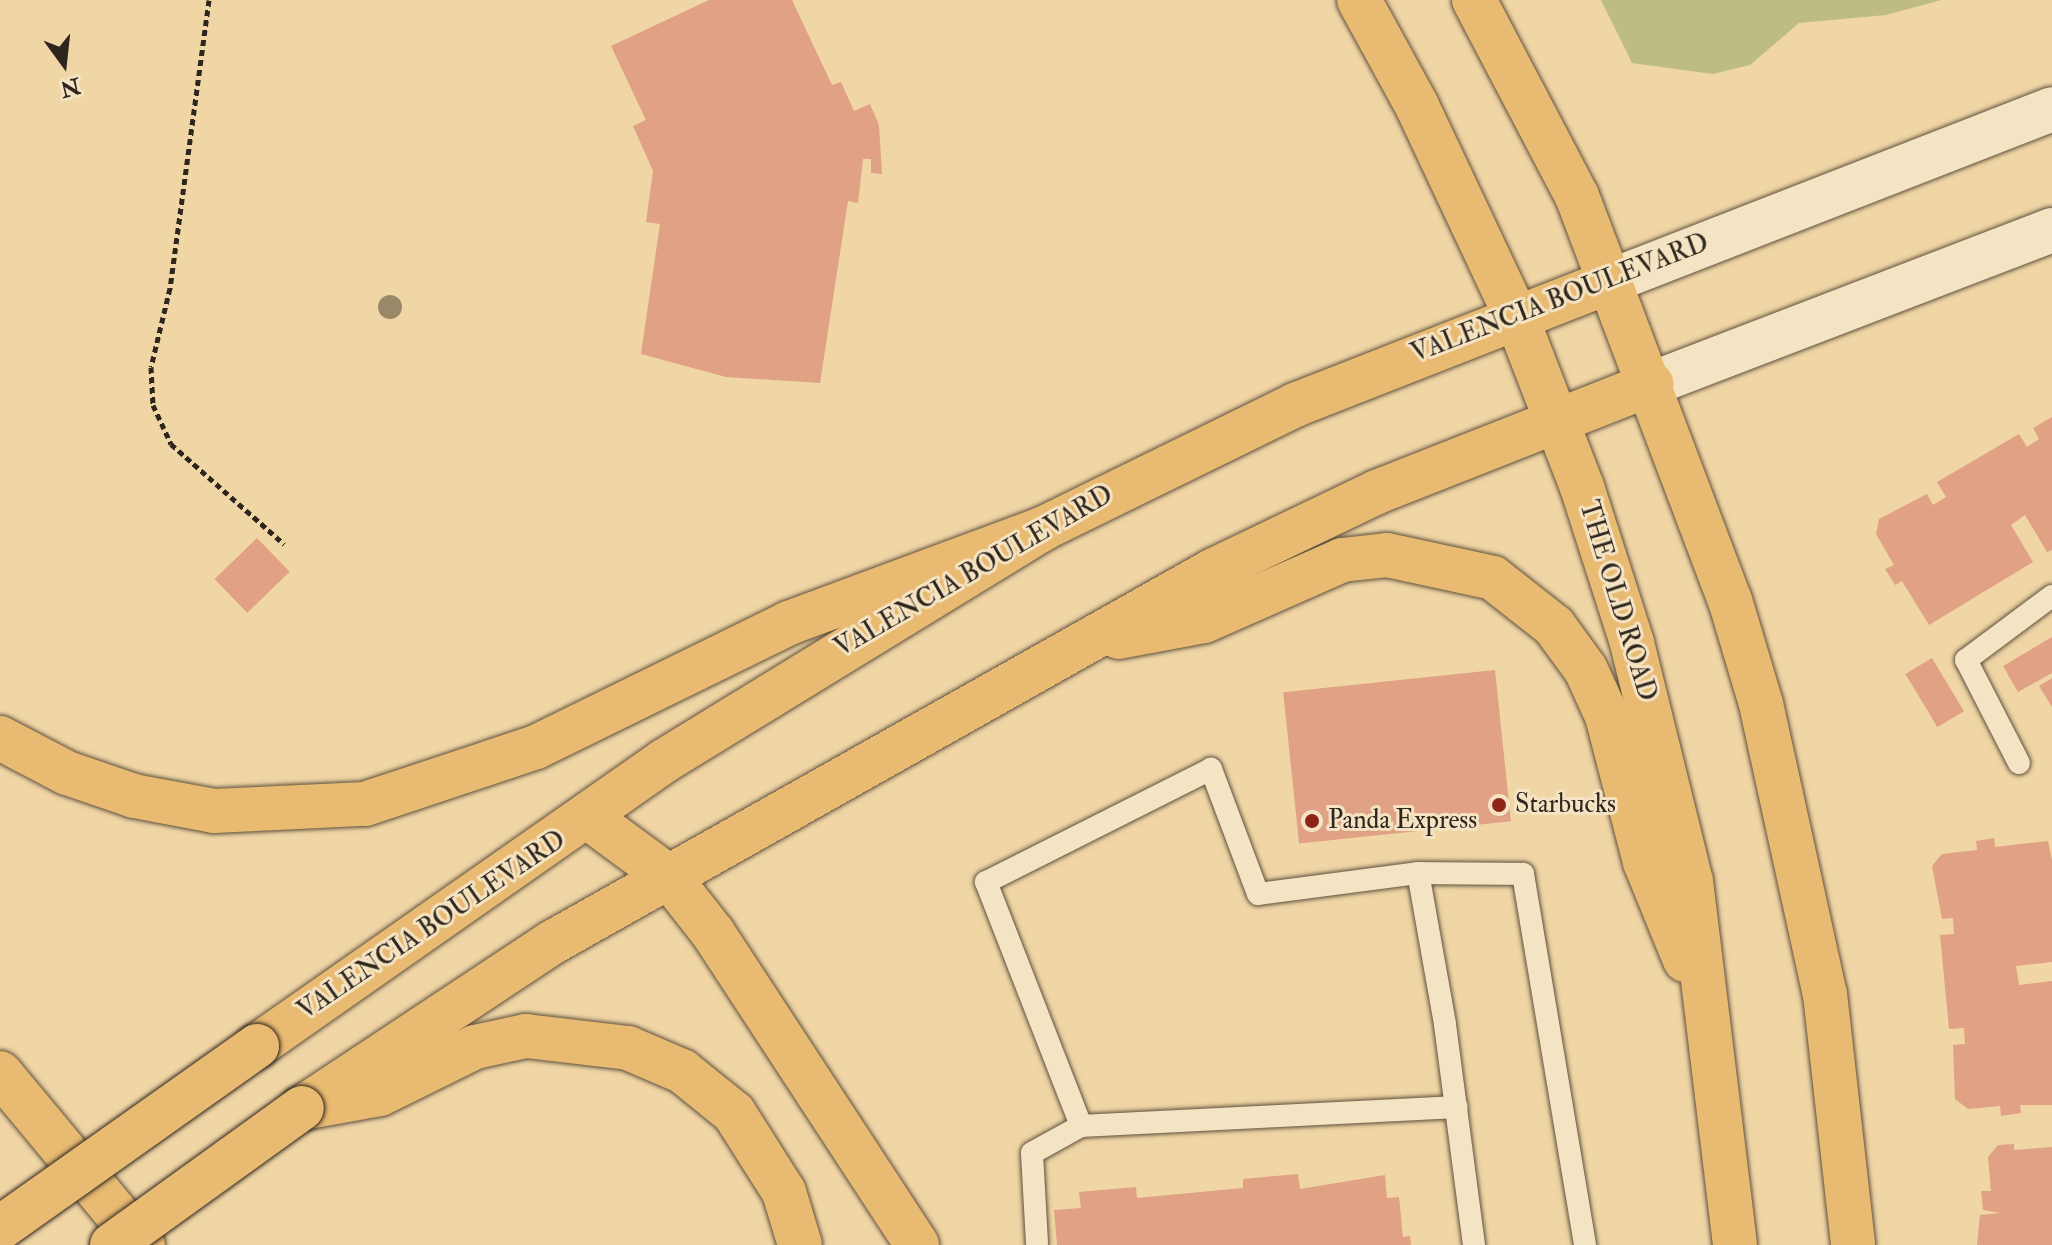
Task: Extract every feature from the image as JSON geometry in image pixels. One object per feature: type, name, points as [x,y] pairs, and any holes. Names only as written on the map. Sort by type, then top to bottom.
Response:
[{"type":"main road","name":"THE OLD ROAD","points":[[1359,0],[1417,106],[1516,316],[1557,419],[1632,643],[1668,774],[1691,881],[1701,1000],[1735,1245]]},
{"type":"main road","points":[[1474,0],[1577,196],[1651,384],[1730,600],[1793,835],[1825,994],[1853,1245]]},
{"type":"main road","name":"VALENCIA BOULEVARD","points":[[0,1228],[257,1046],[775,688],[1044,528],[1295,405],[1611,281]]},
{"type":"main road","points":[[112,1245],[302,1108],[553,942],[1081,645],[1299,527],[1557,419],[1651,384]]},
{"type":"main road","points":[[0,738],[81,778],[214,811],[365,804],[536,747],[789,623],[1044,528]]},
{"type":"main road","points":[[1081,645],[1204,621],[1342,560],[1387,555],[1493,578],[1554,626],[1586,670],[1607,716],[1645,862],[1701,1000]]},
{"type":"main road","points":[[589,818],[669,877],[713,933],[917,1245]]},
{"type":"main road","points":[[302,1108],[380,1094],[475,1047],[526,1036],[628,1048],[682,1071],[734,1113],[784,1192],[800,1245]]},
{"type":"main road","points":[[0,1073],[143,1245]]},
{"type":"main road","points":[[0,1214],[22,1245]]},
{"type":"street","name":"VALENCIA BOULEVARD","points":[[1611,281],[2052,109]]},
{"type":"street","points":[[1651,384],[2052,230]]},
{"type":"lane","points":[[2019,763],[1966,660],[2052,596]]},
{"type":"lane","points":[[1081,1126],[986,882],[1211,769],[1258,894],[1418,873],[1523,874],[1585,1245]]},
{"type":"lane","points":[[1418,873],[1457,1107],[1474,1245]]},
{"type":"lane","points":[[1037,1243],[1032,1153],[1081,1126],[1457,1107]]},
{"type":"path","points":[[209,0],[170,288],[151,367],[153,405],[171,444],[284,544]]},
{"type":"shaded area","points":[[1601,0],[1941,0],[1886,15],[1799,23],[1750,65],[1713,74],[1632,63]]},
{"type":"building","points":[[709,0],[792,0],[832,85],[841,82],[854,111],[870,104],[879,125],[882,174],[871,173],[871,159],[863,159],[858,203],[848,201],[820,383],[726,377],[641,354],[660,224],[646,222],[653,171],[633,126],[646,120],[611,46]]},
{"type":"building","points":[[2052,417],[2052,550],[2047,552],[2025,515],[2011,525],[2033,562],[1929,625],[1902,581],[1895,585],[1885,569],[1894,565],[1876,534],[1879,519],[1927,494],[1933,505],[1946,497],[1937,482],[2019,434],[2027,447],[2039,439],[2033,428]]},
{"type":"building","points":[[257,538],[290,572],[247,613],[215,579]]},
{"type":"building","points":[[2052,637],[2052,673],[2018,692],[2003,666]]},
{"type":"building","points":[[1932,658],[1964,711],[1937,727],[1905,674]]},
{"type":"building","points":[[1495,670],[1511,821],[1299,843],[1283,692]]},
{"type":"building","points":[[2052,678],[2052,707],[2039,686]]},
{"type":"building","points":[[1994,838],[1995,847],[2048,841],[2052,860],[2052,962],[2016,966],[2019,985],[2052,981],[2052,1105],[2020,1105],[2021,1113],[2001,1116],[2000,1106],[1968,1109],[1955,1099],[1953,1045],[1965,1044],[1964,1028],[1949,1029],[1940,935],[1954,934],[1953,918],[1942,919],[1932,866],[1942,854],[1977,850],[1976,841]]},
{"type":"building","points":[[2014,1144],[2014,1150],[2052,1147],[2052,1245],[1977,1245],[1980,1215],[2000,1213],[1983,1210],[1981,1191],[1991,1191],[1988,1157],[1998,1145]]},
{"type":"building","points":[[1298,1174],[1300,1189],[1385,1175],[1387,1198],[1399,1197],[1403,1237],[1410,1236],[1411,1245],[1057,1245],[1054,1210],[1081,1208],[1079,1192],[1136,1187],[1137,1198],[1243,1188],[1243,1179]]},
{"type":"place","name":"Starbucks","points":[[1499,805]]},
{"type":"place","name":"Panda Express","points":[[1312,821]]}]
